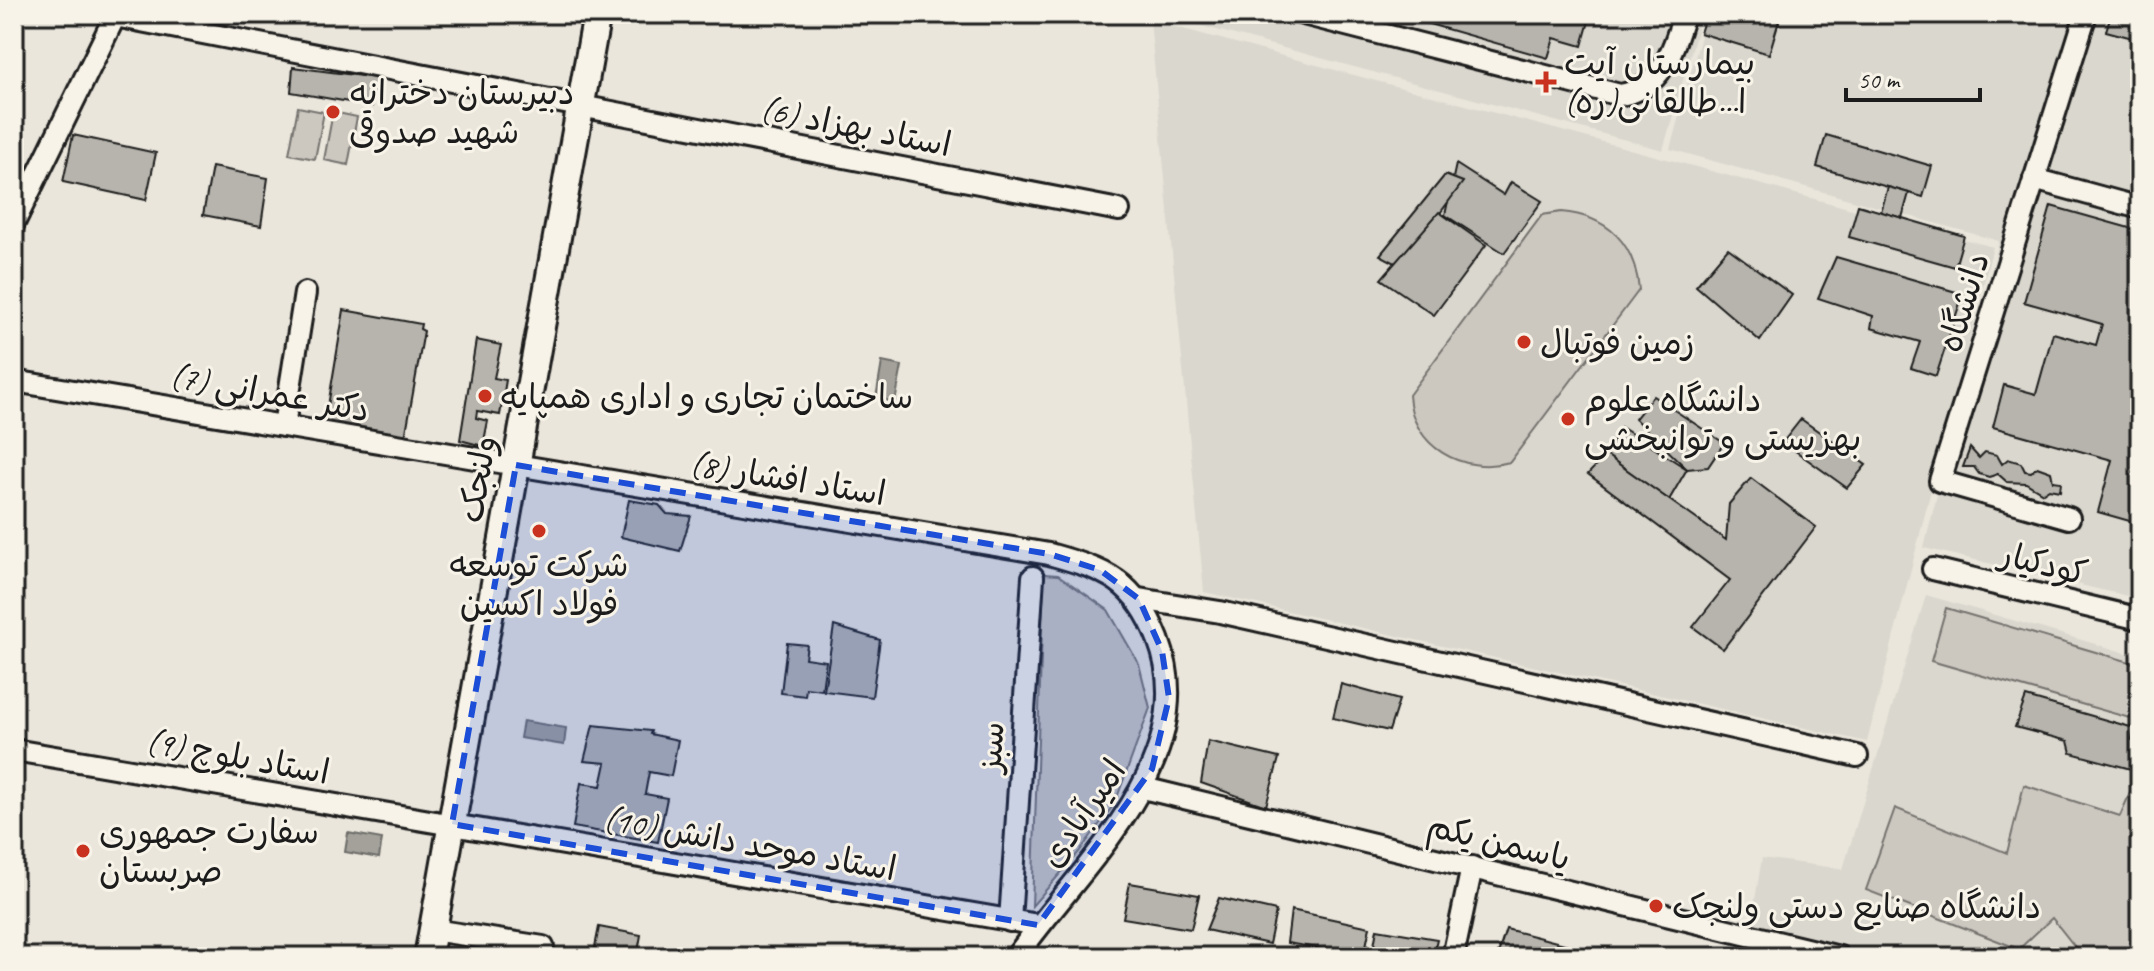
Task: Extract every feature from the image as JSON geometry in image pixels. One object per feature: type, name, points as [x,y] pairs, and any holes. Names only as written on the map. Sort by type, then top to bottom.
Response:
[{"type":"main road","name":"ولنجک","points":[[428,957],[597,14]]},
{"type":"street","points":[[1303,14],[1620,95],[1637,93],[1654,81],[1675,46],[1684,14]]},
{"type":"street","name":"دانشگاه","points":[[2069,518],[1940,481],[2086,14]]},
{"type":"street","name":"استاد بهزاد (6)","points":[[115,15],[1119,210]]},
{"type":"street","points":[[14,223],[20,196],[115,15]]},
{"type":"street","points":[[2034,179],[2140,208]]},
{"type":"street","points":[[284,426],[305,293]]},
{"type":"street","name":"دکتر عمرانی (7)","points":[[14,381],[516,465]]},
{"type":"street","name":"استاد افشار (8)","points":[[516,465],[1049,554]]},
{"type":"street","name":"امیرآبادی","points":[[1016,957],[1143,788],[1162,740],[1169,698],[1168,675],[1159,642],[1139,599],[1119,580],[1100,570],[1049,554]]},
{"type":"street","name":"کودکیار","points":[[1933,569],[2140,619]]},
{"type":"street","name":"سبز","points":[[1010,921],[1033,577]]},
{"type":"street","points":[[1139,599],[1220,612],[1857,756]]},
{"type":"street","name":"استاد بلوچ (9)","points":[[14,750],[452,824]]},
{"type":"street","name":"یاسمن یکم","points":[[1143,788],[1839,957]]},
{"type":"street","name":"استاد موحد دانش (10)","points":[[452,824],[1038,925]]},
{"type":"street","points":[[1453,957],[1472,867]]},
{"type":"street","name":"امیرآبادی","points":[[1032,957],[1038,925]]},
{"type":"street","points":[[433,930],[543,947]]},
{"type":"highlighted area","points":[[516,465],[1049,554],[1100,570],[1139,599],[1162,651],[1169,698],[1152,769],[1038,925],[452,824]]},
{"type":"shaded area","name":"بیمارستان آیت ا...طالقانی(ره)","points":[[1157,14],[1702,14],[1663,150]]},
{"type":"shaded area","points":[[1707,14],[2140,14],[2140,599],[1924,548],[1999,241],[1670,149]]},
{"type":"shaded area","name":"دانشگاه علوم بهزیستی و توانبخشی","points":[[1150,20],[1993,247],[1867,742],[1204,592]]},
{"type":"shaded area","points":[[298,107],[324,112],[315,159],[289,154]]},
{"type":"shaded area","points":[[333,112],[357,117],[348,165],[324,160]]},
{"type":"shaded area","name":"زمین فوتبال","points":[[1561,212],[1592,219],[1616,235],[1632,259],[1639,290],[1510,462],[1492,465],[1458,460],[1443,453],[1419,429],[1409,395],[1542,215]]},
{"type":"shaded area","points":[[882,362],[902,366],[895,402],[876,398]]},
{"type":"shaded area","points":[[1044,574],[1058,575],[1108,610],[1139,664],[1150,708],[1115,803],[1079,852],[1032,906]]},
{"type":"shaded area","points":[[1926,595],[2140,657],[2140,957],[1884,957],[1751,924],[1762,858],[1843,869]]},
{"type":"shaded area","points":[[1946,608],[2140,665],[2140,721],[1931,661]]},
{"type":"shaded area","points":[[523,721],[566,728],[564,745],[520,738]]},
{"type":"shaded area","points":[[2140,770],[2140,957],[2083,957],[2052,918],[2019,949],[1866,890],[1895,808],[2007,853],[2024,785],[2120,816]]},
{"type":"shaded area","points":[[348,833],[382,839],[379,858],[345,852]]},
{"type":"building","points":[[1394,14],[1591,14],[1582,46],[1554,38],[1548,58]]},
{"type":"building","points":[[1706,14],[1781,14],[1769,54],[1700,33]]},
{"type":"building","points":[[2111,14],[2140,14],[2140,40],[2106,31]]},
{"type":"building","points":[[293,67],[377,78],[372,106],[291,92]]},
{"type":"building","points":[[73,135],[156,153],[146,200],[63,182]]},
{"type":"building","points":[[1826,135],[1932,166],[1923,197],[1817,167]]},
{"type":"building","points":[[1456,164],[1504,195],[1511,182],[1542,201],[1504,253],[1445,215]]},
{"type":"building","points":[[212,167],[268,178],[261,226],[203,215]]},
{"type":"building","points":[[1445,175],[1463,182],[1401,266],[1380,255]]},
{"type":"building","points":[[1888,187],[1909,193],[1902,218],[1881,212]]},
{"type":"building","points":[[1858,205],[1964,236],[1955,267],[1849,237]]},
{"type":"building","points":[[2051,206],[2140,231],[2140,524],[2098,512],[2112,460],[1993,427],[2004,385],[2036,394],[2053,333],[2096,345],[2102,324],[2024,302]]},
{"type":"building","points":[[1439,212],[1486,245],[1434,315],[1381,279]]},
{"type":"building","points":[[1728,248],[1792,295],[1760,341],[1696,286]]},
{"type":"building","points":[[1836,257],[1963,294],[1936,376],[1911,368],[1920,342],[1871,328],[1873,316],[1818,298]]},
{"type":"building","points":[[344,310],[421,324],[420,329],[424,331],[405,438],[325,424]]},
{"type":"building","name":"ساختمان تجاری و اداری همپایه","points":[[476,340],[501,345],[494,378],[506,380],[500,415],[477,411],[476,418],[488,421],[483,446],[460,440]]},
{"type":"building","points":[[1653,396],[1724,443],[1708,467],[1687,469],[1635,419]]},
{"type":"building","points":[[1801,419],[1866,465],[1847,488],[1783,442]]},
{"type":"building","points":[[1621,427],[1687,469],[1669,500],[1606,455]]},
{"type":"building","points":[[1970,448],[1979,458],[1985,452],[1997,455],[2002,464],[2008,459],[2021,463],[2025,471],[2031,472],[2037,467],[2051,472],[2053,481],[2061,482],[2060,491],[2049,489],[2043,493],[2026,483],[2007,482],[1998,474],[1989,477],[1979,474],[1974,467],[1963,467]]},
{"type":"building","points":[[1606,455],[1726,540],[1729,504],[1751,478],[1816,527],[1723,649],[1693,627],[1730,580],[1588,474]]},
{"type":"building","points":[[629,500],[659,505],[667,514],[691,516],[680,551],[621,537]]},
{"type":"building","points":[[834,626],[880,640],[872,697],[824,691]]},
{"type":"building","points":[[787,643],[807,645],[805,658],[826,661],[822,690],[806,688],[805,696],[781,693]]},
{"type":"building","points":[[1341,684],[1399,700],[1389,731],[1333,718]]},
{"type":"building","points":[[2026,697],[2134,728],[2132,740],[2140,741],[2140,746],[2131,769],[2071,753],[2068,741],[2015,727]]},
{"type":"building","points":[[593,725],[651,731],[650,734],[678,740],[671,776],[649,772],[645,794],[667,798],[658,842],[573,827],[581,783],[601,786],[606,763],[584,761]]},
{"type":"building","points":[[1208,741],[1279,758],[1266,806],[1201,783]]},
{"type":"building","points":[[1130,883],[1199,895],[1191,929],[1123,918]]},
{"type":"building","points":[[1219,898],[1276,911],[1269,944],[1206,930]]},
{"type":"building","points":[[1291,910],[1370,927],[1364,956],[1287,943]]},
{"type":"building","points":[[599,927],[641,935],[637,957],[593,957]]},
{"type":"building","points":[[1377,929],[1437,939],[1435,947],[1452,950],[1451,957],[1372,957]]},
{"type":"building","points":[[1506,929],[1572,946],[1569,957],[1497,957]]},
{"type":"building","points":[[1599,948],[1633,957],[1596,957]]},
{"type":"place","name":"بیمارستان آیت ا...طالقانی(ره)","points":[[1546,82]]},
{"type":"place","name":"دبیرستان دخترانه شهید صدوقی","points":[[333,112]]},
{"type":"place","name":"زمین فوتبال","points":[[1524,342]]},
{"type":"place","name":"ساختمان تجاری و اداری همپایه","points":[[485,396]]},
{"type":"place","name":"دانشگاه علوم بهزیستی و توانبخشی","points":[[1568,419]]},
{"type":"place","name":"شرکت توسعه فولاد اکسین","points":[[539,531]]},
{"type":"place","name":"سفارت جمهوری صربستان","points":[[83,851]]},
{"type":"place","name":"دانشگاه صنایع دستى ولنجک","points":[[1656,906]]}]
